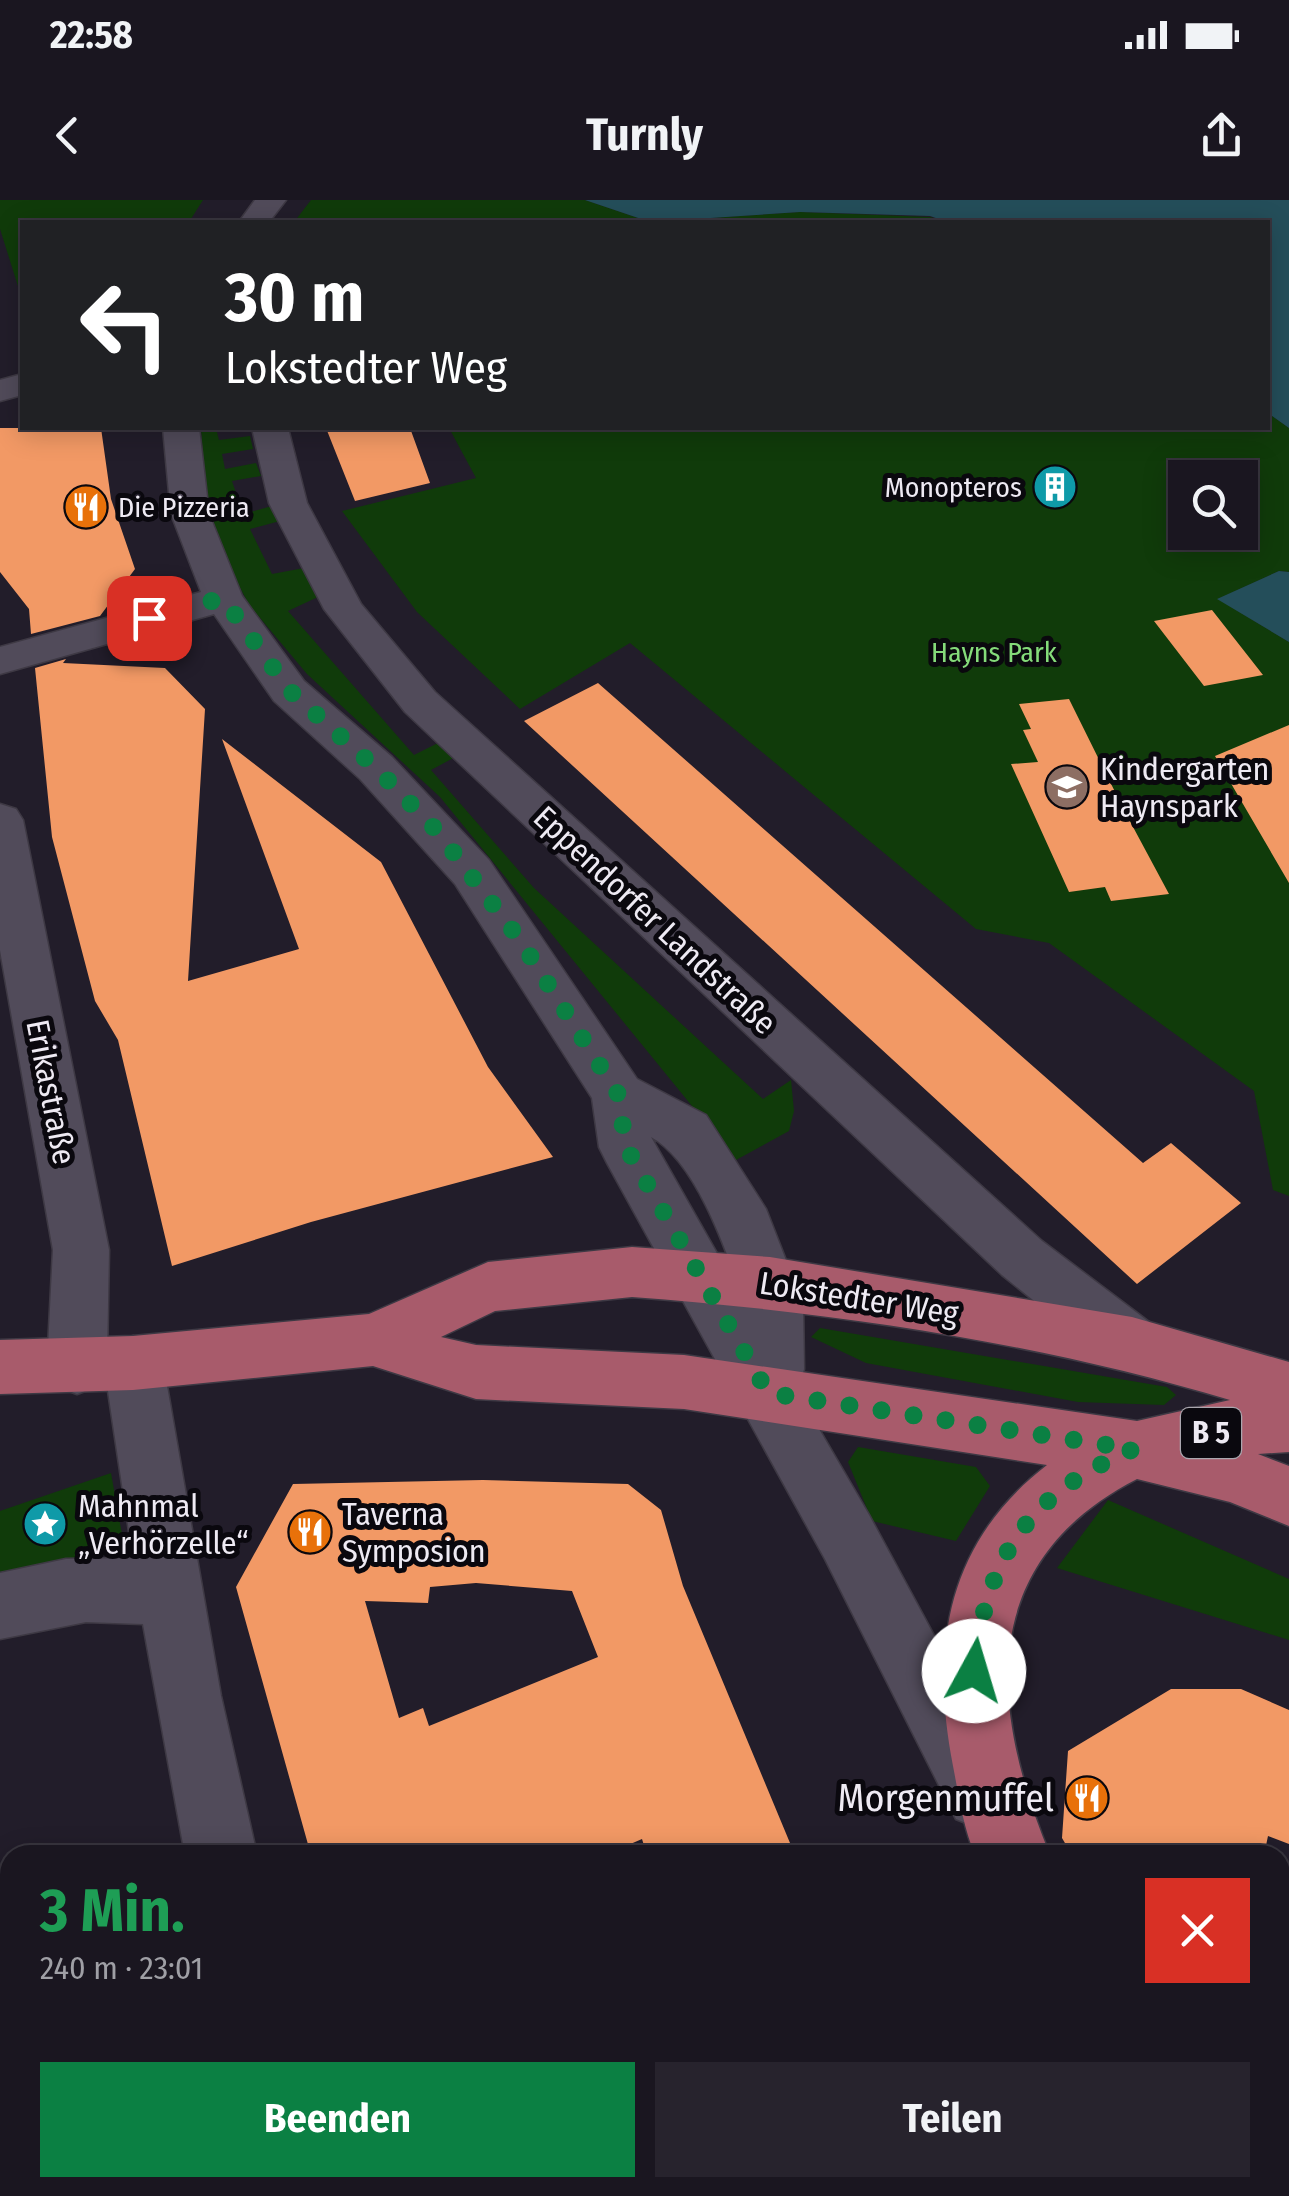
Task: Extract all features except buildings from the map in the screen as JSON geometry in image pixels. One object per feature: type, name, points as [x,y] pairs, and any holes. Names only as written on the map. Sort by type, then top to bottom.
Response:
[{"type":"main road","name":"Lokstedter Weg","points":[[0,1367],[105,1365],[374,1340],[488,1287],[579,1274],[701,1276],[770,1282],[1132,1344],[1289,1390]]},
{"type":"main road","name":"Lokstedter Weg","points":[[374,1340],[426,1360],[476,1372],[635,1378],[768,1393],[1134,1449],[1231,1473],[1289,1496]]},
{"type":"main road","name":"B 5","points":[[1007,1844],[974,1671],[978,1623],[1012,1538],[1039,1506],[1076,1478],[1134,1449],[1192,1436],[1289,1424]]},
{"type":"street","points":[[256,220],[271,200]]},
{"type":"street","points":[[181,430],[190,514],[223,598],[290,691],[376,768],[472,872],[618,1094],[626,1147],[768,1393],[1007,1844]]},
{"type":"street","name":"Eppendorfer Landstraße","points":[[270,430],[288,503],[344,608],[420,702],[1022,1258],[1132,1344]]},
{"type":"street","points":[[0,661],[223,598]]},
{"type":"street","name":"Erikastraße","points":[[0,820],[80,1250],[105,1365],[173,1598],[187,1696],[219,1845]]},
{"type":"street","points":[[618,1094],[687,1131],[746,1226],[770,1282],[776,1332],[768,1393]]},
{"type":"street","points":[[0,1606],[90,1587],[127,1587],[173,1598]]},
{"type":"green space","points":[[0,200],[203,200],[190,220],[20,220],[20,293],[0,229]]},
{"type":"green space","points":[[311,200],[585,200],[644,220],[469,218],[296,220]]},
{"type":"green space","points":[[800,212],[940,220],[680,220]]},
{"type":"green space","name":"Hayns Park","points":[[1270,414],[1289,428],[1289,572],[1279,571],[1218,599],[1289,642],[1289,1196],[1273,1190],[1254,1091],[1049,943],[976,929],[630,643],[520,709],[417,612],[342,511],[476,478],[450,430],[1270,430]]},
{"type":"green space","points":[[201,430],[216,430],[219,440],[250,436],[253,449],[222,454],[225,469],[256,463],[261,476],[232,481],[243,514],[272,506],[280,521],[250,529],[272,574],[304,568],[320,596],[288,611],[414,755],[444,740],[459,755],[431,770],[534,888],[763,1099],[791,1080],[794,1111],[789,1131],[736,1160],[440,797],[307,674],[250,606],[228,566],[206,498]]},
{"type":"green space","points":[[820,1328],[1167,1387],[1176,1395],[1164,1405],[1078,1402],[866,1363],[811,1337]]},
{"type":"green space","points":[[858,1447],[976,1467],[990,1486],[956,1541],[872,1521],[848,1462]]},
{"type":"green space","points":[[111,1473],[125,1551],[64,1562],[0,1583],[0,1511]]},
{"type":"green space","points":[[1108,1500],[1289,1579],[1289,1640],[1057,1568]]},
{"type":"water","points":[[585,200],[1289,200],[1289,428],[1270,414],[1270,220],[941,220],[930,216],[800,212],[644,220]]},
{"type":"water","points":[[1279,571],[1289,572],[1289,642],[1217,599]]},
{"type":"place","name":"Monopteros","points":[[1055,487]]},
{"type":"place","name":"Die Pizzeria","points":[[86,507]]},
{"type":"place","name":"Kindergarten Haynspark","points":[[1067,787]]},
{"type":"place","name":"Mahnmal „Verhörzelle“","points":[[45,1524]]},
{"type":"place","name":"Taverna Symposion","points":[[310,1532]]},
{"type":"place","name":"Morgenmuffel","points":[[1087,1798]]},
{"type":"route","points":[[149,618],[223,598],[290,691],[376,768],[472,872],[618,1094],[626,1147],[768,1393],[1134,1449],[1076,1478],[1039,1506],[1012,1538],[978,1623],[974,1671]]}]
